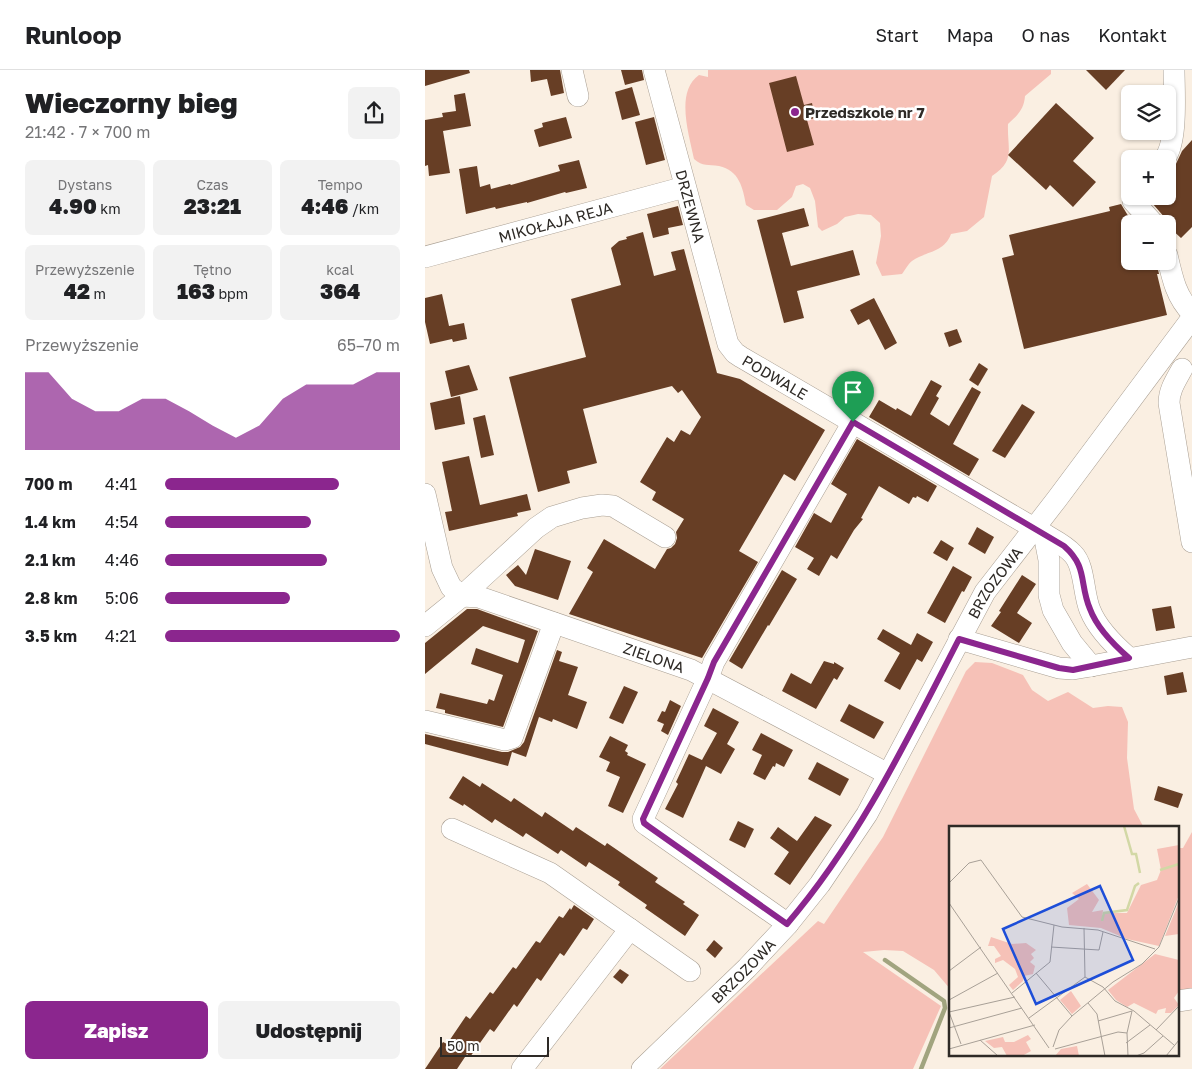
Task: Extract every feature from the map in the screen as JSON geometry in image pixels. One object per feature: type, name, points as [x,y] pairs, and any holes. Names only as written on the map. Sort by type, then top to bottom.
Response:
[{"type":"street","points":[[572,70],[578,96]]},
{"type":"street","name":"DRZEWNA","points":[[654,70],[728,344]]},
{"type":"street","points":[[1169,150],[1173,138],[1174,70]]},
{"type":"street","name":"MIKOŁAJA REJA","points":[[425,257],[685,186]]},
{"type":"street","points":[[1137,205],[1146,215]]},
{"type":"street","points":[[1171,270],[1179,295],[1185,306],[1192,313]]},
{"type":"street","name":"BRZOZOWA","points":[[642,1069],[743,973],[787,924],[825,877],[850,840],[888,774],[985,592],[1039,531],[1192,318]]},
{"type":"street","name":"PODWALE","points":[[728,344],[735,353],[1064,546],[1074,555],[1079,564],[1090,612],[1107,635],[1129,658]]},
{"type":"street","points":[[1182,369],[1169,395],[1169,403],[1186,472],[1192,542]]},
{"type":"street","points":[[787,924],[644,823],[644,815],[714,662],[853,422]]},
{"type":"street","points":[[425,494],[442,568],[451,587],[462,596]]},
{"type":"street","points":[[425,626],[462,596],[536,528],[552,517],[582,508],[601,505],[613,506],[665,538]]},
{"type":"street","points":[[1039,531],[1049,560],[1049,595],[1053,610],[1072,643],[1091,666]]},
{"type":"street","name":"ZIELONA","points":[[462,596],[479,597],[691,670],[888,774]]},
{"type":"street","points":[[425,721],[505,740],[512,738],[554,623]]},
{"type":"street","points":[[959,639],[1059,668],[1073,670],[1192,647]]},
{"type":"street","points":[[452,829],[550,873],[690,971]]},
{"type":"street","points":[[523,1069],[630,929]]},
{"type":"street","points":[[1179,1001],[1192,999]]},
{"type":"shaded area","points":[[708,70],[1051,70],[1051,74],[1025,96],[1020,111],[1008,124],[1009,153],[1004,165],[992,176],[984,217],[967,231],[951,234],[944,245],[912,261],[902,274],[882,276],[876,263],[881,236],[880,223],[871,215],[858,214],[845,217],[837,224],[822,231],[818,227],[815,201],[810,188],[803,184],[796,186],[792,197],[777,210],[754,210],[746,205],[739,181],[731,171],[719,166],[703,164],[694,159],[687,126],[687,92],[692,82],[699,75],[708,77]]},
{"type":"shaded area","points":[[975,662],[992,663],[1023,675],[1032,690],[1048,701],[1068,692],[1093,708],[1122,707],[1128,722],[1127,758],[1134,809],[1143,826],[949,826],[949,988],[934,970],[903,951],[863,952],[941,1006],[913,1069],[660,1069],[818,921],[824,924],[883,837],[966,671]]},
{"type":"shaded area","points":[[1192,832],[1192,991],[1179,993],[1179,848],[1183,848]]},
{"type":"building","points":[[425,70],[469,70],[470,73],[425,86]]},
{"type":"building","points":[[530,70],[560,70],[564,93],[551,96],[547,79],[531,82]]},
{"type":"building","points":[[621,70],[642,70],[644,80],[625,85]]},
{"type":"building","points":[[1086,70],[1125,70],[1106,90]]},
{"type":"building","name":"Przedszkole nr 7","points":[[796,76],[804,105],[812,103],[815,118],[807,120],[814,145],[787,152],[769,83]]},
{"type":"building","points":[[632,87],[640,115],[622,120],[615,92]]},
{"type":"building","points":[[465,93],[471,126],[443,131],[450,173],[429,176],[428,165],[425,166],[425,120],[443,117],[442,113],[456,111],[454,95]]},
{"type":"building","points":[[1056,103],[1094,138],[1073,161],[1096,182],[1073,207],[1050,185],[1046,190],[1008,155]]},
{"type":"building","points":[[566,117],[572,138],[539,147],[534,130],[543,127],[542,123]]},
{"type":"building","points":[[654,117],[665,160],[646,165],[635,122]]},
{"type":"building","points":[[1192,140],[1192,227],[1181,238],[1176,233],[1176,215],[1162,215],[1154,205],[1176,205],[1176,164],[1182,151]]},
{"type":"building","points":[[579,160],[587,188],[527,203],[496,209],[495,207],[466,214],[459,169],[477,166],[480,187],[490,184],[491,189],[560,171],[558,165]]},
{"type":"building","points":[[1121,204],[1128,215],[1121,215],[1121,270],[1158,270],[1159,274],[1157,274],[1167,315],[1024,349],[1002,258],[1014,255],[1009,235],[1110,211],[1109,207]]},
{"type":"building","points":[[678,206],[683,225],[668,228],[669,234],[653,238],[647,214]]},
{"type":"building","points":[[804,208],[809,226],[782,233],[791,266],[853,250],[860,275],[797,291],[804,318],[784,323],[757,220]]},
{"type":"building","points":[[643,232],[654,276],[676,270],[671,252],[684,249],[717,373],[740,379],[825,430],[795,481],[784,474],[739,551],[758,562],[702,658],[569,614],[593,572],[587,568],[604,539],[655,569],[667,549],[675,544],[676,532],[684,519],[652,500],[656,492],[640,482],[667,437],[674,442],[681,430],[690,435],[701,417],[682,390],[678,393],[672,386],[583,409],[597,463],[567,471],[570,483],[538,492],[509,377],[586,357],[571,299],[621,285],[611,248],[619,241],[627,239],[626,237]]},
{"type":"building","points":[[442,294],[449,326],[464,323],[467,339],[453,342],[452,339],[430,344],[425,322],[425,298]]},
{"type":"building","points":[[874,298],[897,343],[885,350],[869,319],[858,325],[850,310]]},
{"type":"building","points":[[957,329],[962,342],[949,347],[944,333]]},
{"type":"building","points":[[979,363],[988,369],[978,386],[969,380]]},
{"type":"building","points":[[469,365],[478,390],[451,397],[445,371]]},
{"type":"building","points":[[931,380],[942,386],[936,396],[939,398],[930,414],[949,426],[972,387],[981,392],[953,444],[979,459],[969,476],[869,417],[879,400],[911,416]]},
{"type":"building","points":[[460,396],[465,424],[435,430],[430,403]]},
{"type":"building","points":[[1022,404],[1035,412],[1005,458],[992,451]]},
{"type":"building","points":[[485,415],[494,455],[481,458],[473,418]]},
{"type":"building","points":[[857,439],[937,486],[928,502],[917,496],[916,498],[913,497],[909,504],[879,486],[861,518],[863,519],[854,530],[837,559],[831,555],[819,576],[807,569],[814,558],[795,547],[814,513],[831,523],[847,494],[831,484]]},
{"type":"building","points":[[469,456],[480,505],[527,494],[531,510],[517,513],[518,516],[449,531],[445,512],[452,511],[442,462]]},
{"type":"building","points":[[977,527],[994,537],[985,554],[968,544]]},
{"type":"building","points":[[941,540],[954,548],[947,561],[933,553]]},
{"type":"building","points":[[535,549],[571,561],[558,600],[515,586],[506,575],[518,565],[526,575]]},
{"type":"building","points":[[953,566],[972,577],[964,592],[962,591],[945,623],[927,613]]},
{"type":"building","points":[[782,570],[797,579],[742,669],[729,661]]},
{"type":"building","points":[[1022,575],[1036,584],[1017,613],[1032,623],[1019,643],[991,626]]},
{"type":"building","points":[[1171,606],[1175,628],[1156,631],[1152,609]]},
{"type":"building","points":[[467,609],[477,609],[538,631],[503,727],[445,713],[445,710],[436,708],[440,693],[487,704],[489,699],[494,701],[503,675],[471,664],[476,648],[518,663],[525,640],[483,626],[425,674],[425,643]]},
{"type":"building","points":[[883,629],[911,645],[917,633],[933,642],[922,662],[917,659],[900,690],[884,681],[900,653],[877,639]]},
{"type":"building","points":[[557,650],[562,652],[559,661],[578,667],[568,695],[587,702],[577,729],[553,719],[552,722],[539,717],[526,757],[512,752],[508,766],[425,744],[425,734],[502,752],[508,752],[520,747],[524,742]]},
{"type":"building","points":[[824,661],[834,664],[834,662],[844,668],[837,680],[834,678],[816,709],[782,691],[791,673],[811,684]]},
{"type":"building","points":[[1183,672],[1187,692],[1167,695],[1164,676]]},
{"type":"building","points":[[624,686],[638,692],[623,724],[609,718]]},
{"type":"building","points":[[670,700],[681,706],[668,735],[661,731],[664,724],[657,721],[662,711],[665,712]]},
{"type":"building","points":[[849,704],[884,722],[874,739],[840,721]]},
{"type":"building","points":[[713,708],[739,722],[727,744],[735,749],[721,774],[706,766],[683,818],[665,809],[678,784],[676,782],[689,754],[702,760],[717,733],[704,726]]},
{"type":"building","points":[[761,733],[793,750],[784,767],[776,763],[765,780],[753,774],[762,755],[752,750]]},
{"type":"building","points":[[610,736],[628,745],[625,751],[628,753],[627,755],[646,764],[623,813],[608,806],[620,777],[606,771],[610,762],[599,757]]},
{"type":"building","points":[[817,762],[849,779],[840,796],[808,779]]},
{"type":"building","points":[[463,776],[480,787],[482,783],[511,802],[514,798],[542,817],[545,812],[573,831],[576,827],[605,846],[607,843],[658,878],[655,882],[685,902],[683,904],[699,915],[685,936],[645,908],[647,905],[618,885],[620,882],[589,862],[586,867],[561,850],[558,854],[526,833],[523,837],[495,819],[492,823],[464,804],[463,806],[449,798]]},
{"type":"building","points":[[1158,786],[1183,794],[1178,808],[1154,800]]},
{"type":"building","points":[[815,816],[832,825],[790,885],[774,874],[789,852],[770,838],[778,827],[797,841]]},
{"type":"building","points":[[738,821],[754,829],[745,848],[729,840]]},
{"type":"building","points":[[574,905],[594,919],[587,930],[583,928],[564,956],[560,953],[541,981],[537,978],[517,1007],[514,1004],[494,1032],[490,1029],[470,1057],[467,1054],[457,1069],[425,1069],[443,1042],[447,1044],[466,1016],[470,1019],[490,992],[493,994],[513,967],[516,969],[536,941],[540,943],[559,916],[563,918]]},
{"type":"building","points":[[714,940],[723,948],[715,958],[706,950]]},
{"type":"building","points":[[620,969],[629,975],[622,984],[613,977]]},
{"type":"waterway","points":[[885,960],[944,1001],[945,1008],[921,1069]]},
{"type":"place","name":"Przedszkole nr 7","points":[[795,112]]},
{"type":"route","points":[[853,422],[1064,546],[1074,555],[1079,564],[1090,612],[1117,648],[1129,658],[1073,670],[1059,668],[959,639],[867,814],[820,884],[787,924],[648,826],[644,823],[643,819],[714,662],[853,422]]}]
